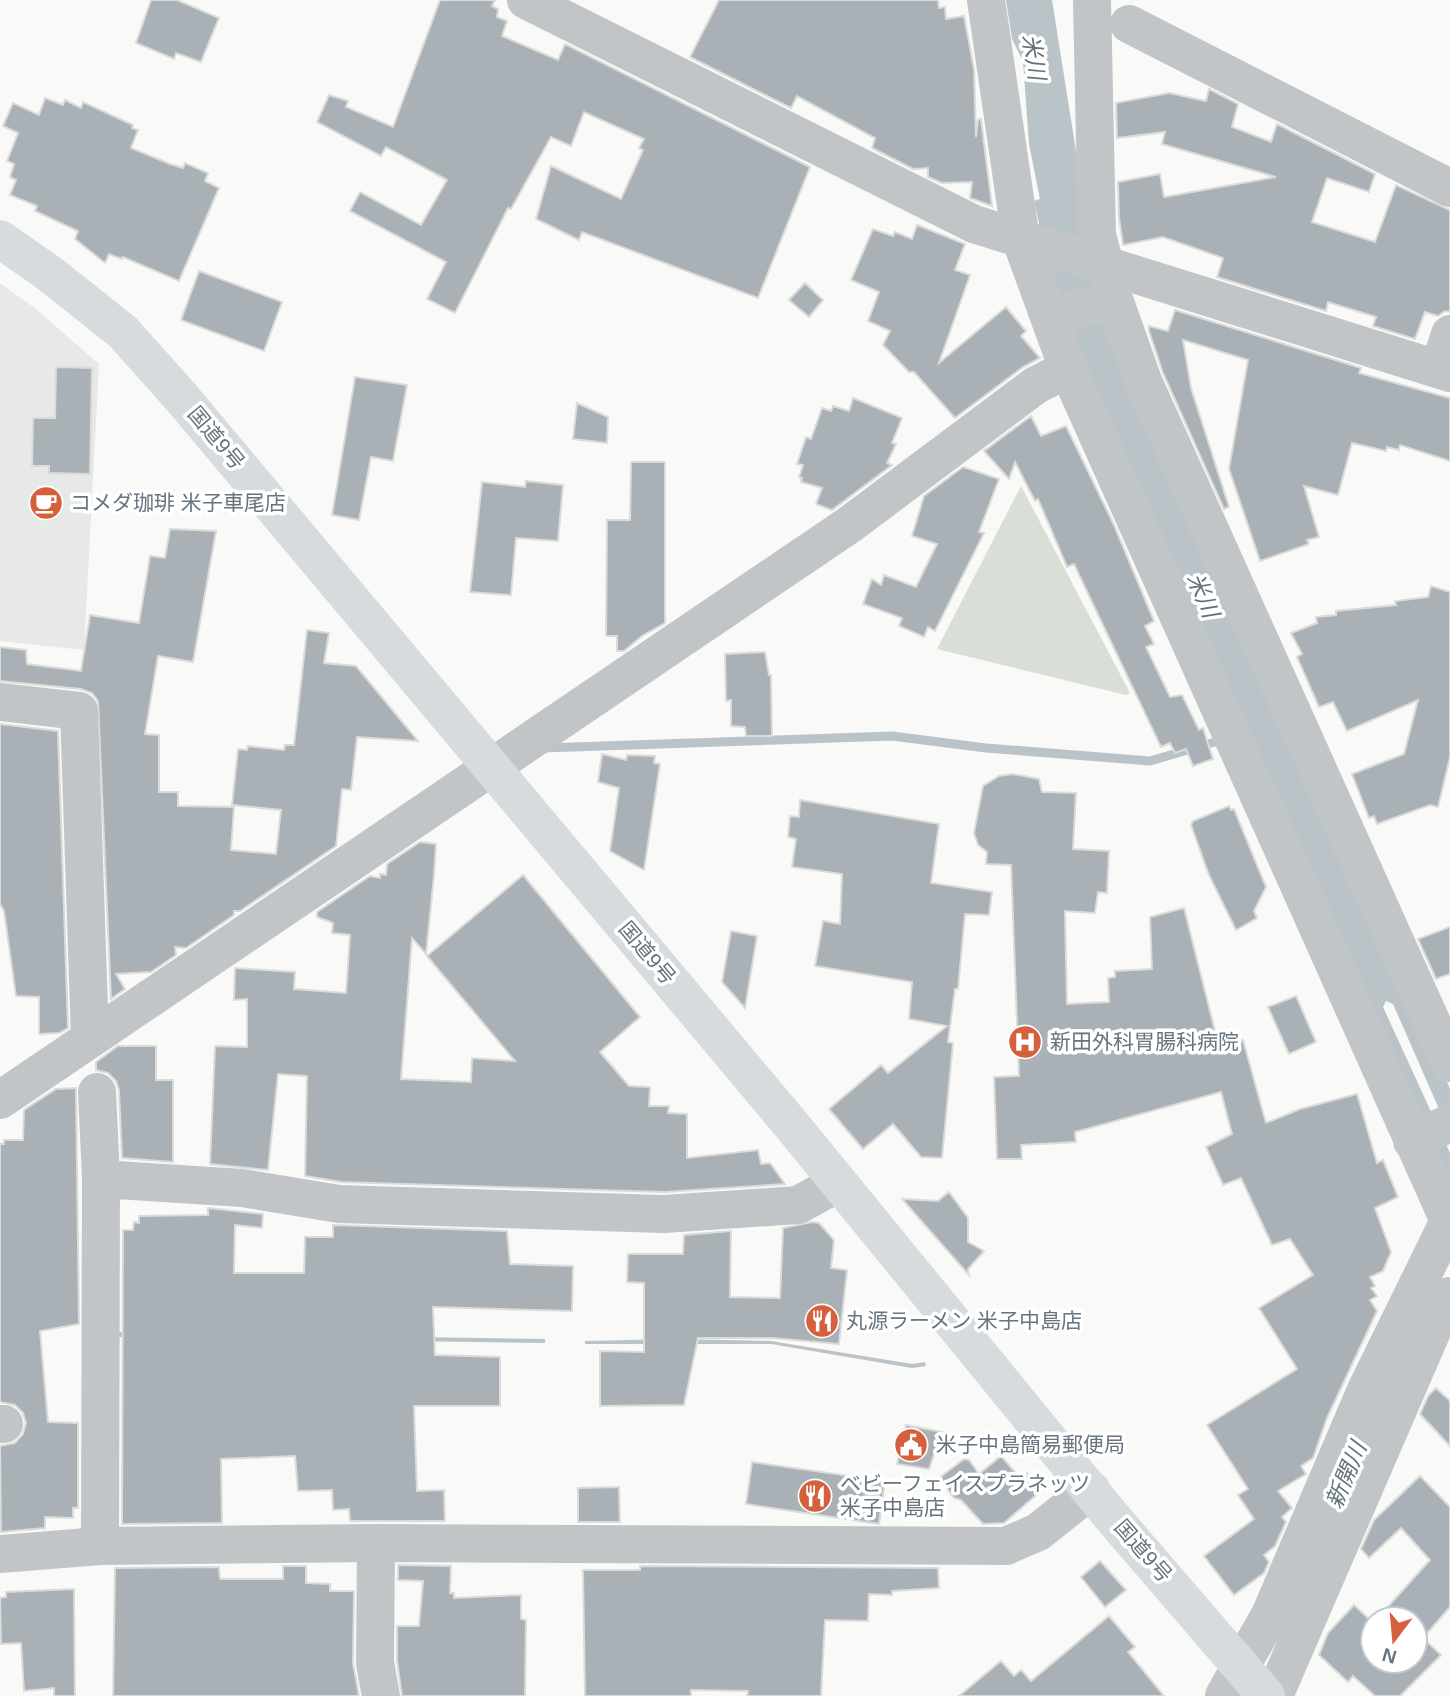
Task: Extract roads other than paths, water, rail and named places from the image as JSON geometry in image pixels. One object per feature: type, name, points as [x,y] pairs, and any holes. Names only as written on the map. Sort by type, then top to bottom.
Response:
[{"type":"highway","name":"国道9号","points":[[0,239],[50,274],[123,332],[181,397],[494,768],[838,1183],[1091,1490],[1243,1682]]},
{"type":"street","points":[[526,0],[974,224],[1030,243],[1107,282],[1446,358]]},
{"type":"street","points":[[986,0],[1030,243],[1068,369],[1429,1133],[1450,1222],[1366,1390],[1243,1682]]},
{"type":"street","points":[[1092,0],[1097,235],[1107,282],[1143,381],[1447,1048]]},
{"type":"street","points":[[1129,24],[1450,188]]},
{"type":"street","points":[[1054,316],[1107,282]]},
{"type":"street","points":[[0,1100],[494,768],[584,703],[849,525],[1037,385],[1068,369]]},
{"type":"street","points":[[0,702],[79,711],[90,1039]]},
{"type":"street","points":[[97,1092],[101,1179],[100,1546]]},
{"type":"street","points":[[101,1179],[242,1188],[339,1204],[664,1213],[798,1205],[838,1183]]},
{"type":"street","points":[[1274,1696],[1442,1308],[1450,1296]]},
{"type":"street","points":[[0,1554],[100,1546],[376,1543],[1006,1546],[1038,1532],[1091,1490]]},
{"type":"street","points":[[376,1543],[375,1663],[381,1696]]},
{"type":"water","name":"米川","points":[[1006,0],[1052,0],[1083,195],[1450,1089],[1450,1134],[1393,1004],[1386,1001],[1383,1007],[1450,1153],[1450,1181],[1061,321],[1034,201],[1040,199],[1029,144],[1023,61],[1012,39]]},
{"type":"water","points":[[112,1332],[545,1339],[545,1343],[112,1337]]},
{"type":"water","points":[[585,1341],[771,1341],[912,1364],[925,1362],[926,1366],[912,1368],[771,1344],[585,1344]]},
{"type":"waterway","points":[[543,748],[892,736],[986,748],[1150,761],[1225,739]]},
{"type":"place","name":"コメダ珈琲 米子車尾店","points":[[46,503]]},
{"type":"place","name":"新田外科胃腸科病院","points":[[1025,1042]]},
{"type":"place","name":"丸源ラーメン 米子中島店","points":[[822,1321]]},
{"type":"place","name":"米子中島簡易郵便局","points":[[911,1445]]},
{"type":"place","name":"ベビーフェイスプラネッツ 米子中島店","points":[[815,1496]]},
{"type":"water label","name":"新開川","points":[[1346,1475]]}]
